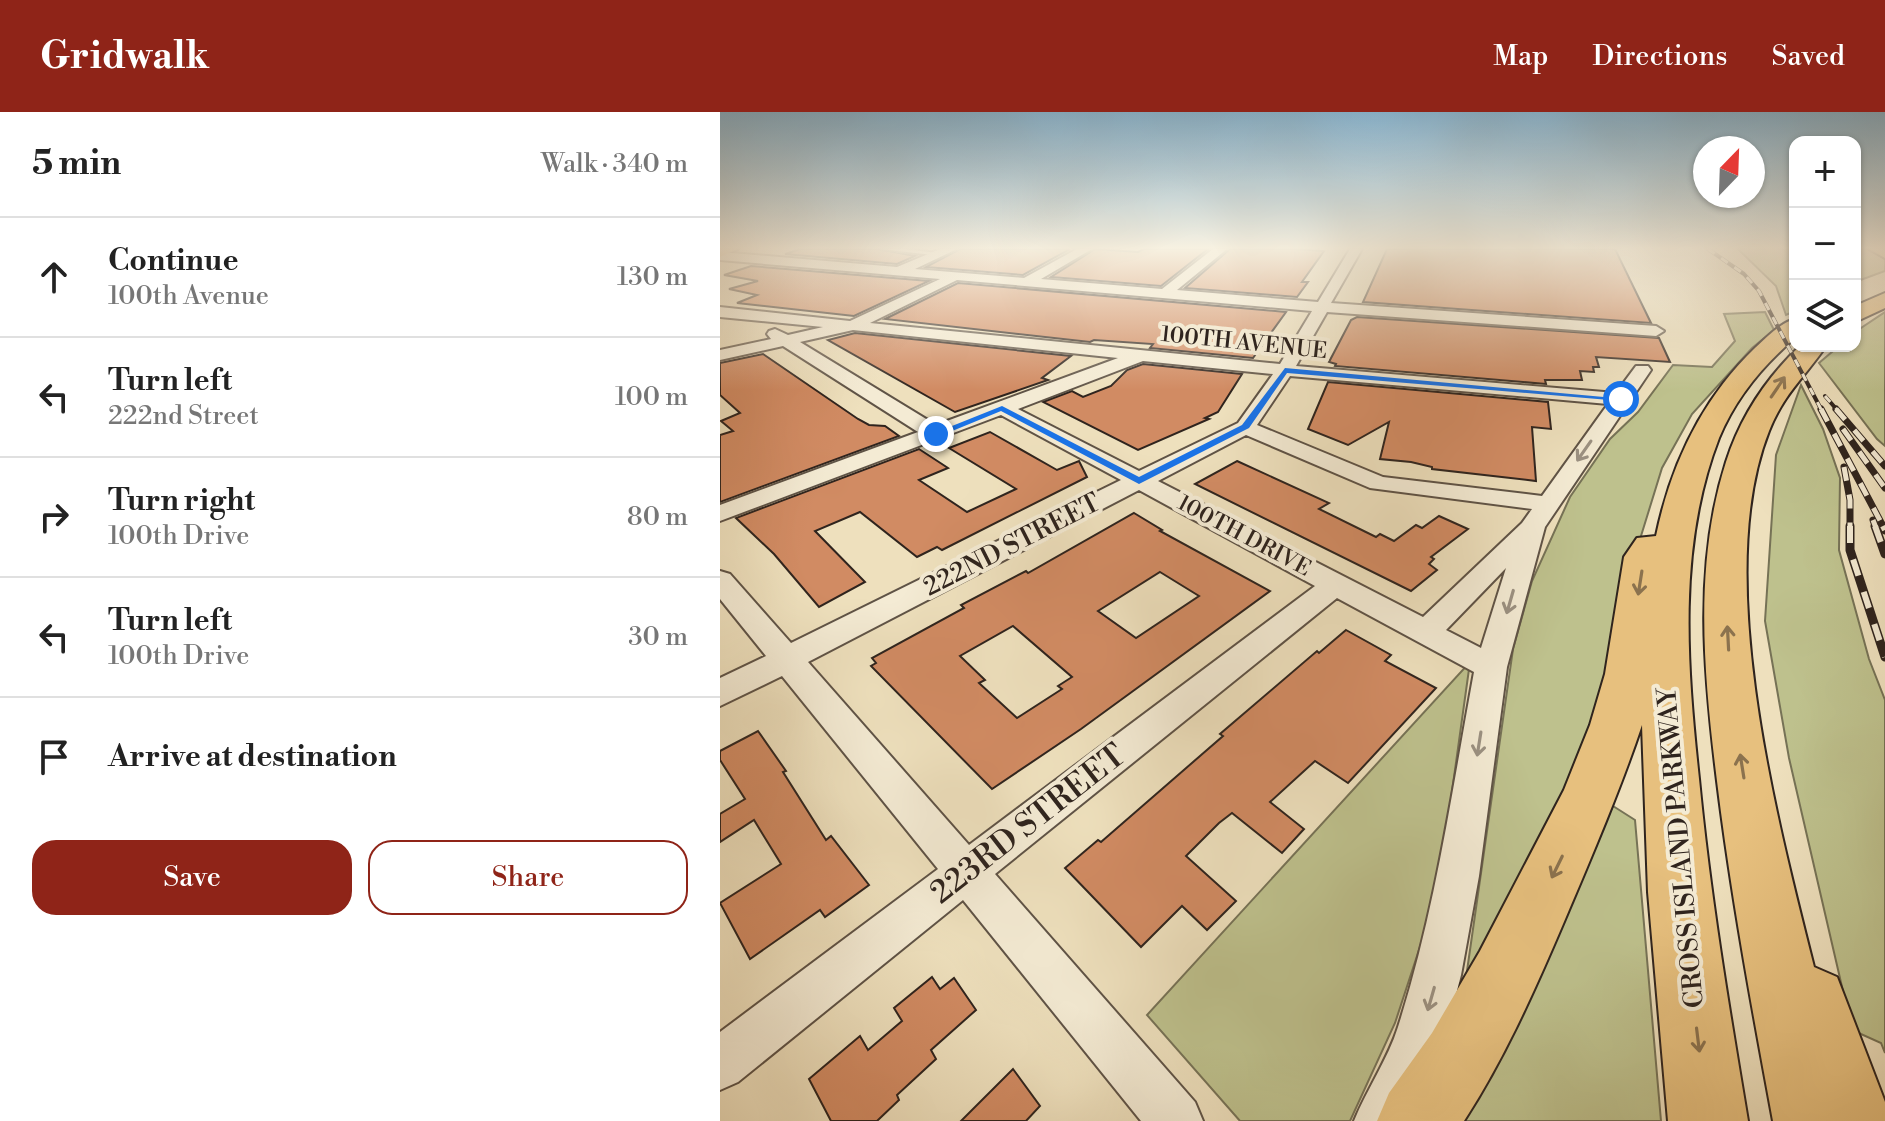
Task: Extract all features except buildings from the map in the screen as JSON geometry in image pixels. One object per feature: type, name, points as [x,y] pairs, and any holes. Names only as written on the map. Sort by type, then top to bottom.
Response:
[{"type":"main road","points":[[1861,312],[1885,299]]},
{"type":"main road","name":"CROSS ISLAND PARKWAY","points":[[1708,1121],[1680,893],[1667,719],[1668,602],[1678,521],[1685,489],[1704,437],[1739,379],[1789,332]]},
{"type":"main road","points":[[1808,352],[1792,368],[1763,410],[1742,465],[1733,505],[1728,562],[1728,634],[1734,715],[1750,817],[1813,1121]]},
{"type":"main road","points":[[1417,1121],[1459,1060],[1505,976],[1590,796],[1616,725],[1626,687],[1644,557],[1685,489]]},
{"type":"main road","points":[[1750,817],[1852,1121]]},
{"type":"street","points":[[720,355],[851,326],[914,296]]},
{"type":"street","points":[[1177,296],[1656,331]]},
{"type":"street","name":"222ND STREET","points":[[720,693],[1245,427],[1285,370],[1328,296]]},
{"type":"street","name":"100TH AVENUE","points":[[720,312],[1285,370],[1621,399]]},
{"type":"street","points":[[748,315],[936,434]]},
{"type":"street","points":[[720,514],[1142,355]]},
{"type":"street","points":[[1426,632],[1539,516],[1642,370]]},
{"type":"street","name":"100TH DRIVE","points":[[1002,408],[1491,667]]},
{"type":"street","points":[[1245,427],[1378,483],[1539,516]]},
{"type":"street","points":[[1381,1121],[1420,1038],[1437,975],[1453,902],[1491,667],[1539,516]]},
{"type":"street","points":[[720,580],[1176,1121]]},
{"type":"street","name":"223RD STREET","points":[[720,1064],[1336,584]]},
{"type":"green space","points":[[1779,296],[1789,296],[1789,314],[1786,315]]},
{"type":"green space","points":[[1765,312],[1774,330],[1752,348],[1692,414],[1662,468],[1641,536],[1624,651],[1560,840],[1463,999],[1513,649],[1532,581],[1570,497],[1610,439],[1638,412],[1673,365],[1712,367],[1735,341],[1724,314]]},
{"type":"green space","points":[[1885,312],[1885,446],[1819,363],[1832,352],[1861,352],[1861,328]]},
{"type":"green space","points":[[1801,385],[1823,429],[1840,478],[1839,550],[1869,659],[1885,700],[1885,1053],[1881,1043],[1852,1030],[1789,758],[1765,621],[1776,455]]},
{"type":"green space","points":[[1470,662],[1438,892],[1395,1023],[1350,1121],[1240,1121],[1147,1015]]},
{"type":"green space","points":[[1613,806],[1635,820],[1661,1121],[1452,1121]]},
{"type":"railway","points":[[1762,296],[1822,411]]},
{"type":"railway","points":[[1825,396],[1838,411]]},
{"type":"railway","points":[[1821,409],[1884,528]]},
{"type":"railway","points":[[1836,409],[1885,466]]},
{"type":"railway","points":[[1843,429],[1885,488]]},
{"type":"railway","points":[[1844,467],[1850,500],[1850,550],[1885,657]]},
{"type":"railway","points":[[1873,520],[1876,528]]},
{"type":"railway","points":[[1875,526],[1885,554]]},
{"type":"route","points":[[936,434],[1002,408],[1139,481],[1245,427],[1285,370],[1621,399]]}]
